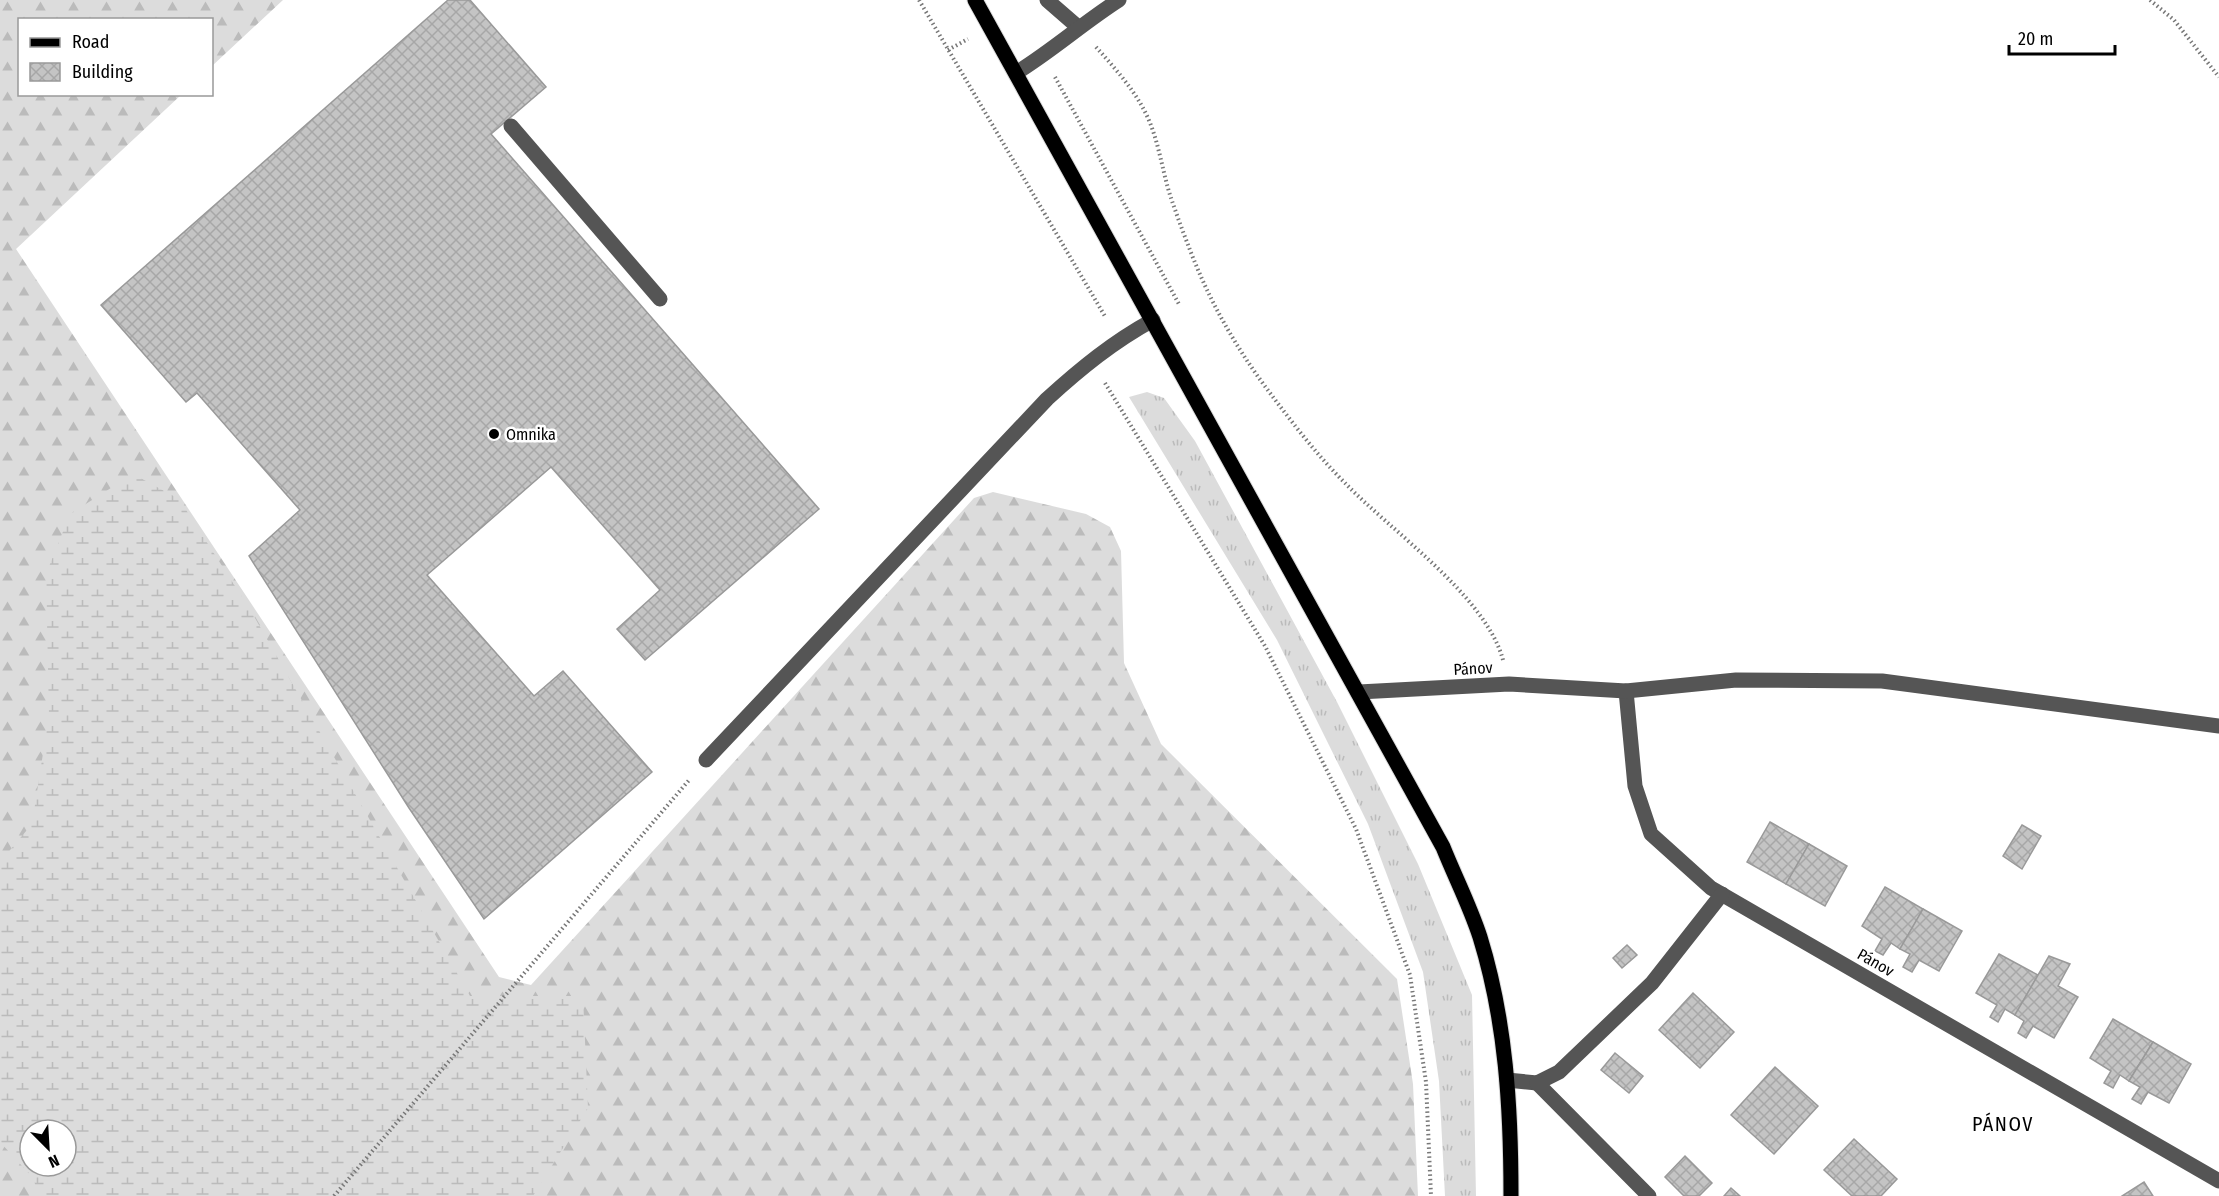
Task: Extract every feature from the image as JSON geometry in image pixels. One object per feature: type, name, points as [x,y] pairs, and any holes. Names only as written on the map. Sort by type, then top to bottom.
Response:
[{"type":"main road","points":[[975,0],[1443,847],[1479,934],[1492,981],[1503,1039],[1507,1080],[1511,1196]]},
{"type":"street","points":[[1047,0],[1078,27]]},
{"type":"street","points":[[1016,73],[1044,56],[1078,27],[1119,0]]},
{"type":"street","points":[[510,126],[660,299]]},
{"type":"street","points":[[706,760],[1047,399],[1090,360],[1118,340],[1153,320]]},
{"type":"street","name":"Pánov","points":[[1359,692],[1509,684],[1626,691],[1736,680],[1882,681],[2219,726]]},
{"type":"street","name":"Pánov","points":[[1626,691],[1635,786],[1651,834],[1722,894],[2219,1181]]},
{"type":"street","points":[[1507,1080],[1537,1083],[1558,1072],[1652,983],[1722,894]]},
{"type":"street","points":[[1537,1083],[1649,1196]]},
{"type":"path","points":[[919,0],[1118,340]]},
{"type":"path","points":[[2150,0],[2174,20],[2219,76]]},
{"type":"path","points":[[1078,27],[1127,84],[1143,107],[1190,252],[1213,302],[1250,365],[1313,448],[1345,484],[1445,578],[1485,621],[1499,645],[1509,684]]},
{"type":"path","points":[[1044,56],[1180,306]]},
{"type":"path","points":[[1090,360],[1265,646],[1356,829],[1410,975],[1426,1082],[1431,1196]]},
{"type":"path","points":[[334,1196],[706,760]]},
{"type":"green space","points":[[0,0],[283,0],[213,65],[213,18],[18,18],[18,96],[180,96],[16,249],[499,977],[531,985],[974,498],[993,492],[1086,514],[1110,527],[1121,551],[1124,663],[1161,744],[1397,979],[1413,1084],[1418,1196],[0,1196]]},
{"type":"green space","points":[[1147,392],[1164,398],[1195,441],[1337,702],[1418,864],[1472,995],[1476,1196],[1445,1196],[1439,1081],[1423,972],[1368,824],[1277,640],[1129,397]]},
{"type":"green space","points":[[133,474],[179,499],[251,611],[470,996],[583,996],[588,1108],[533,1196],[39,1196],[33,1178],[78,1178],[78,1118],[18,1118],[18,1162],[0,1142],[0,862],[32,824],[49,715],[46,574],[70,514]]},
{"type":"building","name":"Omnika","points":[[448,0],[470,0],[546,87],[491,134],[819,509],[645,660],[617,629],[660,590],[551,467],[427,575],[534,696],[563,671],[652,772],[484,919],[409,808],[249,556],[300,510],[197,393],[186,402],[101,305]]},
{"type":"building","points":[[1770,822],[1809,844],[1786,884],[1747,862]]},
{"type":"building","points":[[2022,825],[2041,836],[2022,869],[2003,856]]},
{"type":"building","points":[[1809,844],[1847,866],[1825,906],[1786,884]]},
{"type":"building","points":[[1885,887],[1923,909],[1900,949],[1891,943],[1883,955],[1875,951],[1882,939],[1862,926]]},
{"type":"building","points":[[1923,909],[1962,931],[1939,971],[1919,960],[1912,972],[1903,967],[1910,954],[1900,949]]},
{"type":"building","points":[[1627,945],[1637,955],[1622,968],[1613,958]]},
{"type":"building","points":[[1999,954],[2038,975],[2015,1015],[2005,1009],[1998,1022],[1990,1017],[1997,1005],[1976,993]]},
{"type":"building","points":[[2049,956],[2070,964],[2058,986],[2078,997],[2054,1038],[2033,1026],[2026,1038],[2018,1033],[2024,1021],[2015,1015]]},
{"type":"building","points":[[1693,993],[1734,1032],[1700,1068],[1659,1030]]},
{"type":"building","points":[[2113,1019],[2153,1042],[2129,1081],[2120,1075],[2113,1088],[2104,1083],[2111,1071],[2090,1058]]},
{"type":"building","points":[[2153,1042],[2191,1064],[2169,1103],[2148,1092],[2141,1104],[2132,1099],[2140,1087],[2129,1081]]},
{"type":"building","points":[[1615,1053],[1643,1076],[1629,1093],[1601,1070]]},
{"type":"building","points":[[1775,1067],[1818,1106],[1774,1154],[1731,1115]]},
{"type":"building","points":[[1854,1139],[1897,1179],[1881,1196],[1852,1196],[1824,1170]]},
{"type":"building","points":[[1685,1156],[1712,1183],[1699,1196],[1684,1196],[1665,1177]]},
{"type":"building","points":[[2144,1182],[2153,1196],[2122,1196]]},
{"type":"building","points":[[1731,1188],[1740,1196],[1724,1196]]},
{"type":"place","name":"Omnika","points":[[494,434]]},
{"type":"district","name":"PÁNOV","points":[[2003,1124]]}]
